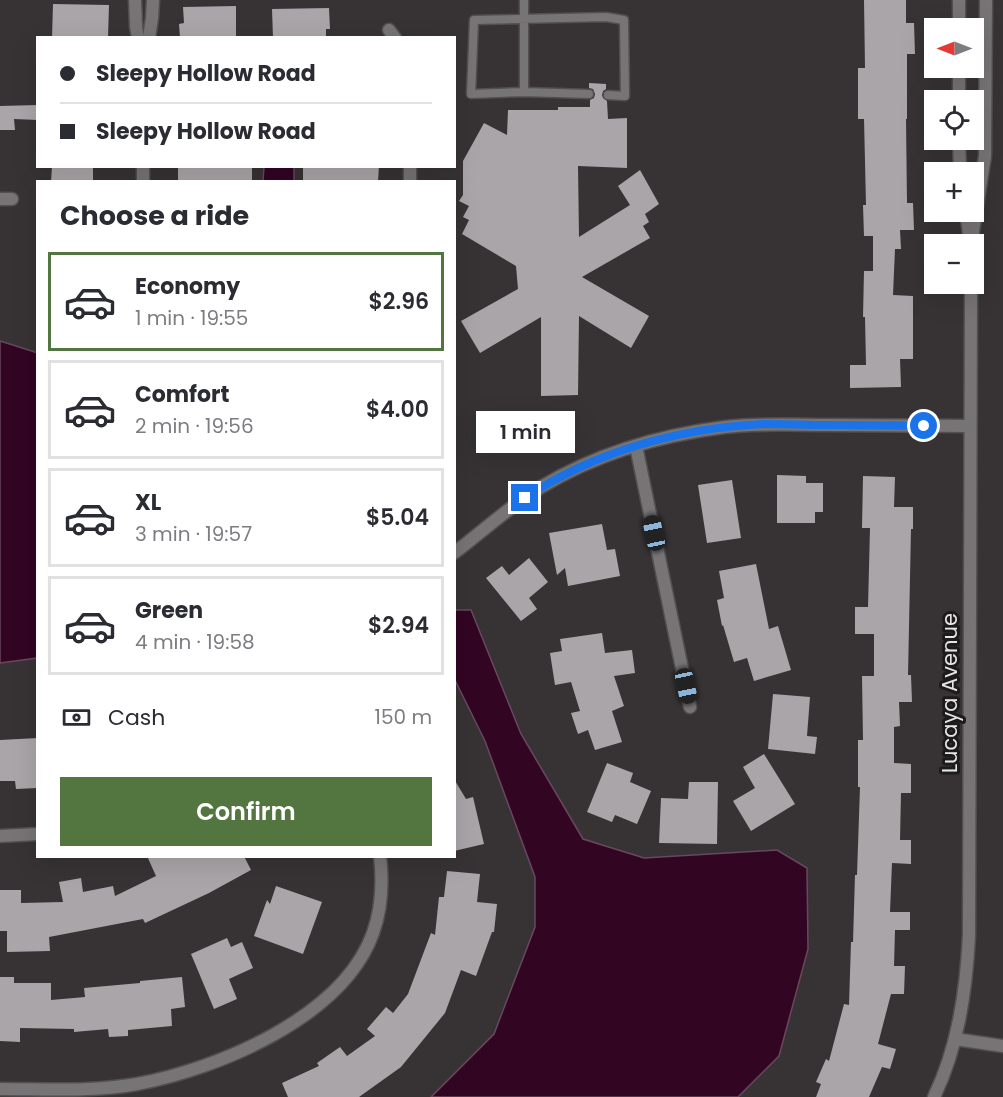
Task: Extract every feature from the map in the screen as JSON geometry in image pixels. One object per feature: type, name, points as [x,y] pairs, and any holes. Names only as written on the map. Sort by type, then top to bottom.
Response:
[{"type":"street","points":[[135,0],[138,36]]},
{"type":"street","points":[[149,36],[153,0]]},
{"type":"street","points":[[958,0],[958,18]]},
{"type":"street","points":[[973,234],[985,156],[986,0]]},
{"type":"street","name":"Lucaya Avenue","points":[[934,1097],[956,1039],[963,999],[969,936],[971,294]]},
{"type":"street","points":[[456,552],[510,508],[541,487],[581,466],[670,436],[725,427],[764,424],[970,426]]},
{"type":"street","points":[[636,446],[690,707]]},
{"type":"street","points":[[0,836],[36,834]]},
{"type":"street","points":[[0,1089],[82,1089],[134,1084],[178,1075],[215,1062],[279,1031],[327,998],[345,980],[362,957],[373,933],[380,908],[383,880],[380,858]]},
{"type":"street","points":[[956,1039],[1003,1046]]},
{"type":"lane","points":[[524,0],[524,92]]},
{"type":"lane","points":[[590,94],[524,92],[471,94],[474,20],[606,17],[624,20],[625,96],[608,95]]},
{"type":"shaded area","points":[[264,168],[294,168],[294,180],[263,180]]},
{"type":"shaded area","points":[[0,341],[36,352],[36,658],[0,663]]},
{"type":"shaded area","points":[[456,610],[471,610],[521,734],[583,839],[644,858],[777,850],[807,868],[808,949],[779,1056],[738,1097],[431,1097],[494,1034],[535,927],[535,877],[485,741],[456,682]]},
{"type":"building","points":[[864,0],[906,0],[906,23],[914,23],[915,54],[907,54],[906,119],[907,203],[913,203],[914,230],[900,230],[901,249],[895,249],[893,295],[913,296],[913,359],[900,359],[901,387],[850,388],[850,365],[866,365],[865,317],[863,317],[864,271],[873,271],[873,236],[864,236],[863,205],[866,205],[864,119],[858,119],[858,68],[865,68]]},
{"type":"building","points":[[53,4],[109,5],[108,36],[52,36]]},
{"type":"building","points":[[236,6],[236,36],[180,36],[179,24],[184,23],[183,7]]},
{"type":"building","points":[[329,8],[330,29],[326,29],[326,36],[273,36],[272,9]]},
{"type":"building","points":[[589,83],[606,84],[602,95],[607,101],[608,119],[627,118],[627,168],[578,166],[579,237],[630,205],[618,186],[640,170],[659,204],[645,214],[649,222],[643,226],[650,238],[582,277],[649,316],[631,348],[579,316],[578,395],[541,396],[541,317],[480,353],[461,321],[518,289],[516,266],[462,234],[469,220],[463,217],[469,206],[459,201],[463,195],[463,161],[484,123],[507,135],[508,110],[558,110],[558,107],[590,107],[590,100],[595,94],[593,89],[589,88]]},
{"type":"building","points":[[36,105],[36,120],[14,119],[15,130],[0,130],[0,106]]},
{"type":"building","points":[[52,168],[93,168],[93,180],[51,180]]},
{"type":"building","points":[[178,168],[252,168],[252,180],[178,180]]},
{"type":"building","points":[[303,168],[379,168],[378,180],[303,180]]},
{"type":"building","points":[[777,475],[806,476],[806,483],[823,483],[823,512],[815,512],[815,523],[777,523]]},
{"type":"building","points":[[863,476],[895,477],[894,507],[913,507],[908,675],[911,675],[912,702],[899,702],[900,726],[894,727],[894,763],[911,764],[911,793],[901,793],[900,840],[911,840],[911,864],[892,863],[890,912],[910,912],[910,930],[895,930],[894,966],[905,966],[904,994],[891,994],[878,1044],[896,1049],[890,1069],[882,1067],[869,1097],[816,1097],[821,1084],[816,1082],[826,1059],[829,1061],[844,1004],[849,1005],[860,787],[858,787],[858,740],[863,740],[862,676],[874,676],[874,634],[855,634],[855,607],[868,607],[870,528],[862,528]]},
{"type":"building","points":[[732,480],[741,538],[707,543],[698,485]]},
{"type":"building","points":[[602,524],[607,550],[615,549],[620,576],[568,586],[565,568],[557,575],[549,533]]},
{"type":"building","points":[[529,558],[548,582],[529,598],[537,609],[521,621],[486,578],[502,566],[509,575]]},
{"type":"building","points":[[756,564],[769,629],[778,626],[791,670],[754,681],[747,658],[734,662],[722,626],[717,600],[724,598],[719,571]]},
{"type":"building","points":[[602,633],[605,653],[632,650],[635,673],[614,676],[624,706],[612,711],[622,742],[595,750],[588,730],[578,734],[571,713],[580,711],[571,682],[555,685],[550,653],[562,651],[560,639]]},
{"type":"building","points":[[773,694],[810,697],[807,736],[817,737],[815,754],[768,749]]},
{"type":"building","points":[[36,738],[36,788],[16,789],[15,781],[0,781],[0,740]]},
{"type":"building","points":[[764,754],[795,804],[751,831],[733,801],[755,788],[743,767]]},
{"type":"building","points":[[607,763],[633,773],[630,782],[651,791],[637,824],[615,815],[612,822],[587,812]]},
{"type":"building","points":[[456,782],[466,799],[473,797],[484,844],[456,851]]},
{"type":"building","points":[[689,782],[718,782],[717,844],[659,843],[661,798],[688,799]]},
{"type":"building","points":[[148,858],[245,858],[251,870],[145,923],[143,919],[49,937],[50,951],[7,952],[7,931],[0,931],[0,890],[21,890],[21,903],[63,902],[59,882],[81,878],[83,892],[113,886],[115,896],[156,876]]},
{"type":"building","points":[[447,871],[480,874],[477,902],[497,904],[494,932],[492,932],[476,976],[461,970],[445,1013],[401,1067],[359,1097],[288,1097],[282,1083],[319,1066],[317,1063],[340,1047],[347,1056],[375,1036],[367,1029],[386,1007],[393,1013],[408,994],[431,933],[435,935],[439,897],[444,897]]},
{"type":"building","points":[[276,886],[322,902],[303,954],[254,936],[267,900],[270,904]]},
{"type":"building","points":[[227,938],[231,947],[242,942],[253,968],[229,979],[237,999],[214,1009],[191,954]]},
{"type":"building","points":[[0,977],[14,977],[14,983],[51,983],[51,1000],[85,997],[84,988],[182,977],[185,1007],[171,1009],[172,1026],[128,1030],[128,1036],[109,1037],[108,1029],[74,1032],[74,1029],[20,1028],[20,1042],[0,1041]]},
{"type":"route","points":[[525,498],[573,470],[636,446],[670,436],[725,427],[764,424],[924,426]]}]
